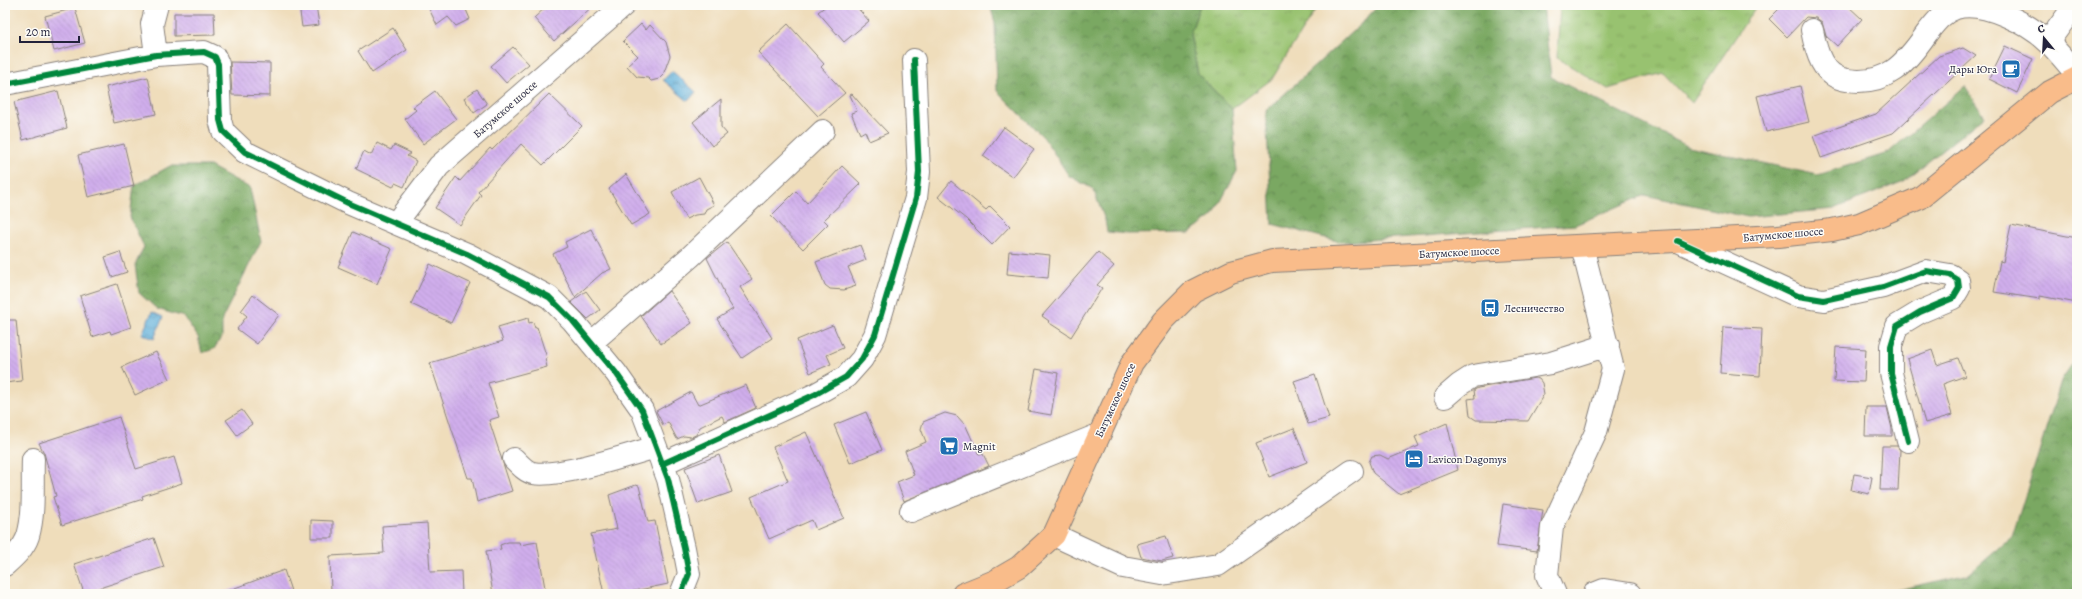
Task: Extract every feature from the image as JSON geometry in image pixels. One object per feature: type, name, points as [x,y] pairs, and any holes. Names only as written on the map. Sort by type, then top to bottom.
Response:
[{"type":"highway","name":"Батумское шоссе","points":[[963,594],[995,582],[1019,567],[1054,535],[1071,501],[1098,436],[1132,363],[1163,321],[1193,291],[1231,272],[1272,261],[1778,236],[1832,230],[1859,224],[1886,214],[1920,198],[2050,92],[2077,78]]},
{"type":"street","points":[[156,54],[152,24],[157,5]]},
{"type":"street","name":"Батумское шоссе","points":[[396,223],[439,166],[624,5]]},
{"type":"street","points":[[2048,42],[2075,5]]},
{"type":"street","points":[[1812,30],[1816,48],[1823,66],[1838,79],[1863,83],[1887,75],[1909,59],[1939,18],[1956,8],[1980,6],[2014,18],[2048,42],[2077,75]]},
{"type":"street","points":[[5,84],[156,54],[204,52],[215,58],[218,64],[220,120],[223,131],[245,152],[348,203],[467,254],[549,297],[616,373],[642,410],[670,487],[689,574],[681,594]]},
{"type":"street","points":[[514,459],[532,473],[545,474],[659,456],[814,395],[846,378],[862,358],[875,335],[916,198],[919,172],[914,60]]},
{"type":"street","points":[[591,343],[690,257],[823,131]]},
{"type":"street","points":[[1678,241],[1798,296],[1824,300],[1883,287],[1926,271],[1950,275],[1958,280],[1959,288],[1953,298],[1920,312],[1897,326],[1891,346],[1891,373],[1908,441]]},
{"type":"street","points":[[1555,594],[1547,575],[1552,527],[1596,432],[1613,369],[1582,246]]},
{"type":"street","points":[[1446,397],[1459,385],[1473,376],[1551,363],[1608,345]]},
{"type":"street","points":[[911,511],[1098,436]]},
{"type":"street","points":[[5,565],[16,555],[27,537],[31,519],[33,459]]},
{"type":"street","points":[[1054,535],[1123,567],[1162,574],[1218,565],[1352,471]]},
{"type":"street","points":[[1594,594],[1604,590],[1630,594]]},
{"type":"green space","points":[[990,5],[1200,5],[1190,34],[1198,74],[1232,109],[1237,171],[1213,216],[1190,233],[1128,234],[1107,232],[1105,220],[1093,189],[1069,176],[1044,138],[997,91],[995,23]]},
{"type":"green space","points":[[1200,5],[1318,5],[1272,79],[1232,109],[1198,74],[1190,34]]},
{"type":"green space","points":[[1378,5],[1543,5],[1551,77],[1689,147],[1818,175],[1888,153],[1965,86],[1985,116],[1904,181],[1834,209],[1748,217],[1645,195],[1575,225],[1341,242],[1272,224],[1266,111],[1366,19]]},
{"type":"green space","points":[[1560,5],[1757,5],[1692,103],[1663,73],[1608,89],[1557,58]]},
{"type":"green space","points":[[170,166],[210,166],[250,188],[261,241],[222,319],[222,336],[214,349],[202,353],[198,337],[184,317],[157,309],[139,293],[135,265],[144,247],[130,217],[134,186]]},
{"type":"green space","points":[[2077,357],[2077,594],[1879,594],[1969,574],[2012,537],[2062,379]]},
{"type":"water","points":[[672,71],[696,92],[688,101],[663,80]]},
{"type":"water","points":[[152,312],[163,317],[154,339],[142,334]]},
{"type":"building","points":[[299,5],[316,5],[319,25],[302,27]]},
{"type":"building","points":[[427,5],[464,5],[470,19],[456,26],[448,17],[437,25]]},
{"type":"building","points":[[548,5],[594,5],[554,41],[534,18]]},
{"type":"building","points":[[827,5],[855,5],[869,21],[844,42],[818,12]]},
{"type":"building","points":[[1783,5],[1847,5],[1862,19],[1837,46],[1826,36],[1822,22],[1816,18],[1806,17],[1787,37],[1769,19]]},
{"type":"building","points":[[75,8],[85,43],[54,51],[45,16]]},
{"type":"building","points":[[174,13],[214,13],[215,35],[174,36]]},
{"type":"building","points":[[641,24],[646,30],[650,25],[666,42],[670,56],[663,75],[659,79],[651,81],[648,78],[637,77],[627,66],[638,56],[623,41]]},
{"type":"building","points":[[788,24],[824,64],[821,67],[845,93],[818,116],[758,52]]},
{"type":"building","points":[[393,28],[407,50],[372,73],[358,51]]},
{"type":"building","points":[[2005,46],[2033,59],[2017,93],[1989,79]]},
{"type":"building","points":[[513,47],[529,64],[506,83],[491,66]]},
{"type":"building","points":[[1963,48],[1976,56],[1893,133],[1821,158],[1813,136],[1876,114],[1939,56]]},
{"type":"building","points":[[230,62],[270,63],[270,96],[232,95]]},
{"type":"building","points":[[148,77],[156,114],[114,123],[106,87]]},
{"type":"building","points":[[1800,86],[1809,122],[1766,132],[1757,96]]},
{"type":"building","points":[[477,89],[487,104],[474,113],[464,98]]},
{"type":"building","points":[[58,91],[67,128],[23,140],[14,102]]},
{"type":"building","points":[[435,91],[456,119],[423,144],[405,119],[416,110],[413,107]]},
{"type":"building","points":[[549,94],[582,126],[543,165],[521,144],[478,192],[481,195],[460,225],[435,208],[456,177],[460,181],[490,148],[492,150]]},
{"type":"building","points":[[852,94],[888,133],[869,141],[865,131],[860,134],[851,113],[857,111],[850,95]]},
{"type":"building","points":[[721,99],[721,127],[727,134],[712,146],[693,122]]},
{"type":"building","points":[[1004,127],[1034,149],[1013,177],[983,156]]},
{"type":"building","points":[[377,143],[391,150],[394,145],[411,153],[407,156],[416,161],[404,187],[395,183],[393,187],[356,169],[364,151],[371,155]]},
{"type":"building","points":[[124,144],[134,186],[88,197],[78,155]]},
{"type":"building","points":[[842,166],[861,184],[824,220],[828,224],[803,249],[771,216],[796,191],[807,203]]},
{"type":"building","points":[[626,174],[650,214],[631,225],[609,189]]},
{"type":"building","points":[[699,177],[714,205],[706,209],[704,214],[695,215],[686,219],[672,192]]},
{"type":"building","points":[[951,181],[986,210],[990,206],[1010,226],[992,245],[966,219],[938,197]]},
{"type":"building","points":[[2011,225],[2077,238],[2077,303],[2040,296],[2040,299],[1994,292],[2000,261],[2003,262]]},
{"type":"building","points":[[591,229],[611,269],[602,273],[575,297],[553,254],[567,247],[565,242]]},
{"type":"building","points":[[353,232],[392,249],[377,284],[338,267]]},
{"type":"building","points":[[727,242],[752,279],[740,287],[772,338],[742,358],[717,319],[733,309],[723,293],[724,292],[707,258]]},
{"type":"building","points":[[860,245],[866,260],[848,267],[856,286],[844,290],[830,289],[825,285],[816,262]]},
{"type":"building","points":[[1009,251],[1050,255],[1048,278],[1007,274]]},
{"type":"building","points":[[120,252],[127,272],[112,277],[105,257]]},
{"type":"building","points":[[1098,252],[1114,266],[1097,285],[1102,288],[1071,337],[1048,322],[1049,321],[1042,316]]},
{"type":"building","points":[[430,264],[470,283],[451,323],[411,304]]},
{"type":"building","points":[[117,284],[131,327],[111,334],[110,331],[92,337],[80,296]]},
{"type":"building","points":[[586,291],[600,310],[588,319],[571,302]]},
{"type":"building","points":[[669,291],[692,323],[661,344],[641,316]]},
{"type":"building","points":[[253,295],[279,315],[257,344],[237,329],[247,316],[241,311]]},
{"type":"building","points":[[528,318],[529,323],[533,322],[535,328],[537,327],[547,358],[545,359],[547,367],[488,383],[499,417],[489,420],[512,491],[477,502],[472,478],[468,478],[430,363],[503,341],[498,327]]},
{"type":"building","points":[[5,320],[16,320],[22,381],[5,383]]},
{"type":"building","points":[[833,325],[843,348],[827,355],[831,364],[810,373],[797,340]]},
{"type":"building","points":[[1723,327],[1762,329],[1760,376],[1720,373]]},
{"type":"building","points":[[1836,347],[1866,349],[1864,382],[1834,381]]},
{"type":"building","points":[[1932,350],[1937,365],[1958,358],[1965,376],[1943,384],[1952,415],[1925,423],[1907,359]]},
{"type":"building","points":[[156,352],[169,379],[135,395],[122,367]]},
{"type":"building","points":[[1036,369],[1058,373],[1051,415],[1028,411]]},
{"type":"building","points":[[1315,374],[1329,418],[1308,424],[1294,381]]},
{"type":"building","points":[[1535,378],[1539,379],[1542,383],[1544,394],[1528,421],[1476,420],[1470,416],[1468,399],[1475,398],[1474,390]]},
{"type":"building","points":[[746,385],[756,408],[725,422],[722,416],[700,427],[696,435],[691,437],[684,436],[677,439],[668,422],[663,425],[656,411],[691,392],[698,405]]},
{"type":"building","points":[[1866,407],[1887,407],[1892,436],[1865,436]]},
{"type":"building","points":[[242,410],[252,424],[237,435],[226,420]]},
{"type":"building","points":[[866,412],[882,450],[850,463],[834,425]]},
{"type":"building","points":[[945,413],[957,416],[966,426],[979,455],[983,454],[989,466],[904,501],[897,482],[914,475],[905,451],[926,442],[921,429],[923,422]]},
{"type":"building","points":[[119,417],[136,469],[174,457],[182,483],[142,496],[143,499],[62,525],[53,497],[56,496],[44,453],[39,443]]},
{"type":"building","points":[[1447,423],[1458,470],[1399,494],[1373,473],[1369,462],[1372,456],[1380,455],[1388,459],[1419,446],[1415,437]]},
{"type":"building","points":[[1294,428],[1307,462],[1269,477],[1256,443]]},
{"type":"building","points":[[806,432],[844,518],[816,530],[812,520],[769,539],[751,497],[788,481],[773,447]]},
{"type":"building","points":[[1882,446],[1897,446],[1900,450],[1898,490],[1880,490]]},
{"type":"building","points":[[719,455],[732,492],[698,504],[685,468]]},
{"type":"building","points":[[1854,474],[1872,477],[1869,494],[1851,490]]},
{"type":"building","points":[[636,485],[639,486],[648,522],[655,521],[668,584],[620,594],[604,594],[591,534],[617,529],[609,495]]},
{"type":"building","points":[[1503,504],[1543,510],[1537,551],[1497,546]]},
{"type":"building","points":[[311,520],[333,521],[333,538],[311,538]]},
{"type":"building","points":[[427,523],[430,572],[461,571],[462,594],[331,594],[330,556],[384,553],[382,526]]},
{"type":"building","points":[[1166,536],[1173,558],[1162,561],[1141,557],[1137,544]]},
{"type":"building","points":[[154,538],[164,567],[84,593],[74,564]]},
{"type":"building","points":[[508,542],[519,542],[520,545],[537,542],[546,594],[493,594],[486,551],[501,549],[500,545]]},
{"type":"building","points":[[284,570],[292,594],[224,594],[224,592]]},
{"type":"cycle path","points":[[5,84],[156,55],[204,52],[215,57],[218,64],[220,120],[223,131],[245,152],[348,203],[467,254],[549,297],[573,321],[616,373],[642,410],[668,479],[684,548],[689,574],[681,594]]},
{"type":"cycle path","points":[[662,464],[814,395],[846,377],[862,359],[875,335],[916,198],[919,172],[914,60]]},
{"type":"cycle path","points":[[1678,241],[1798,296],[1824,300],[1883,287],[1926,271],[1950,275],[1958,280],[1959,288],[1953,298],[1920,312],[1897,326],[1891,346],[1891,373],[1908,441]]},
{"type":"place","name":"Дары Юга","points":[[2011,69]]},
{"type":"place","name":"Лесничество","points":[[1490,308]]},
{"type":"place","name":"Magnit","points":[[949,446]]},
{"type":"place","name":"Lavicon Dagomys","points":[[1414,459]]}]
